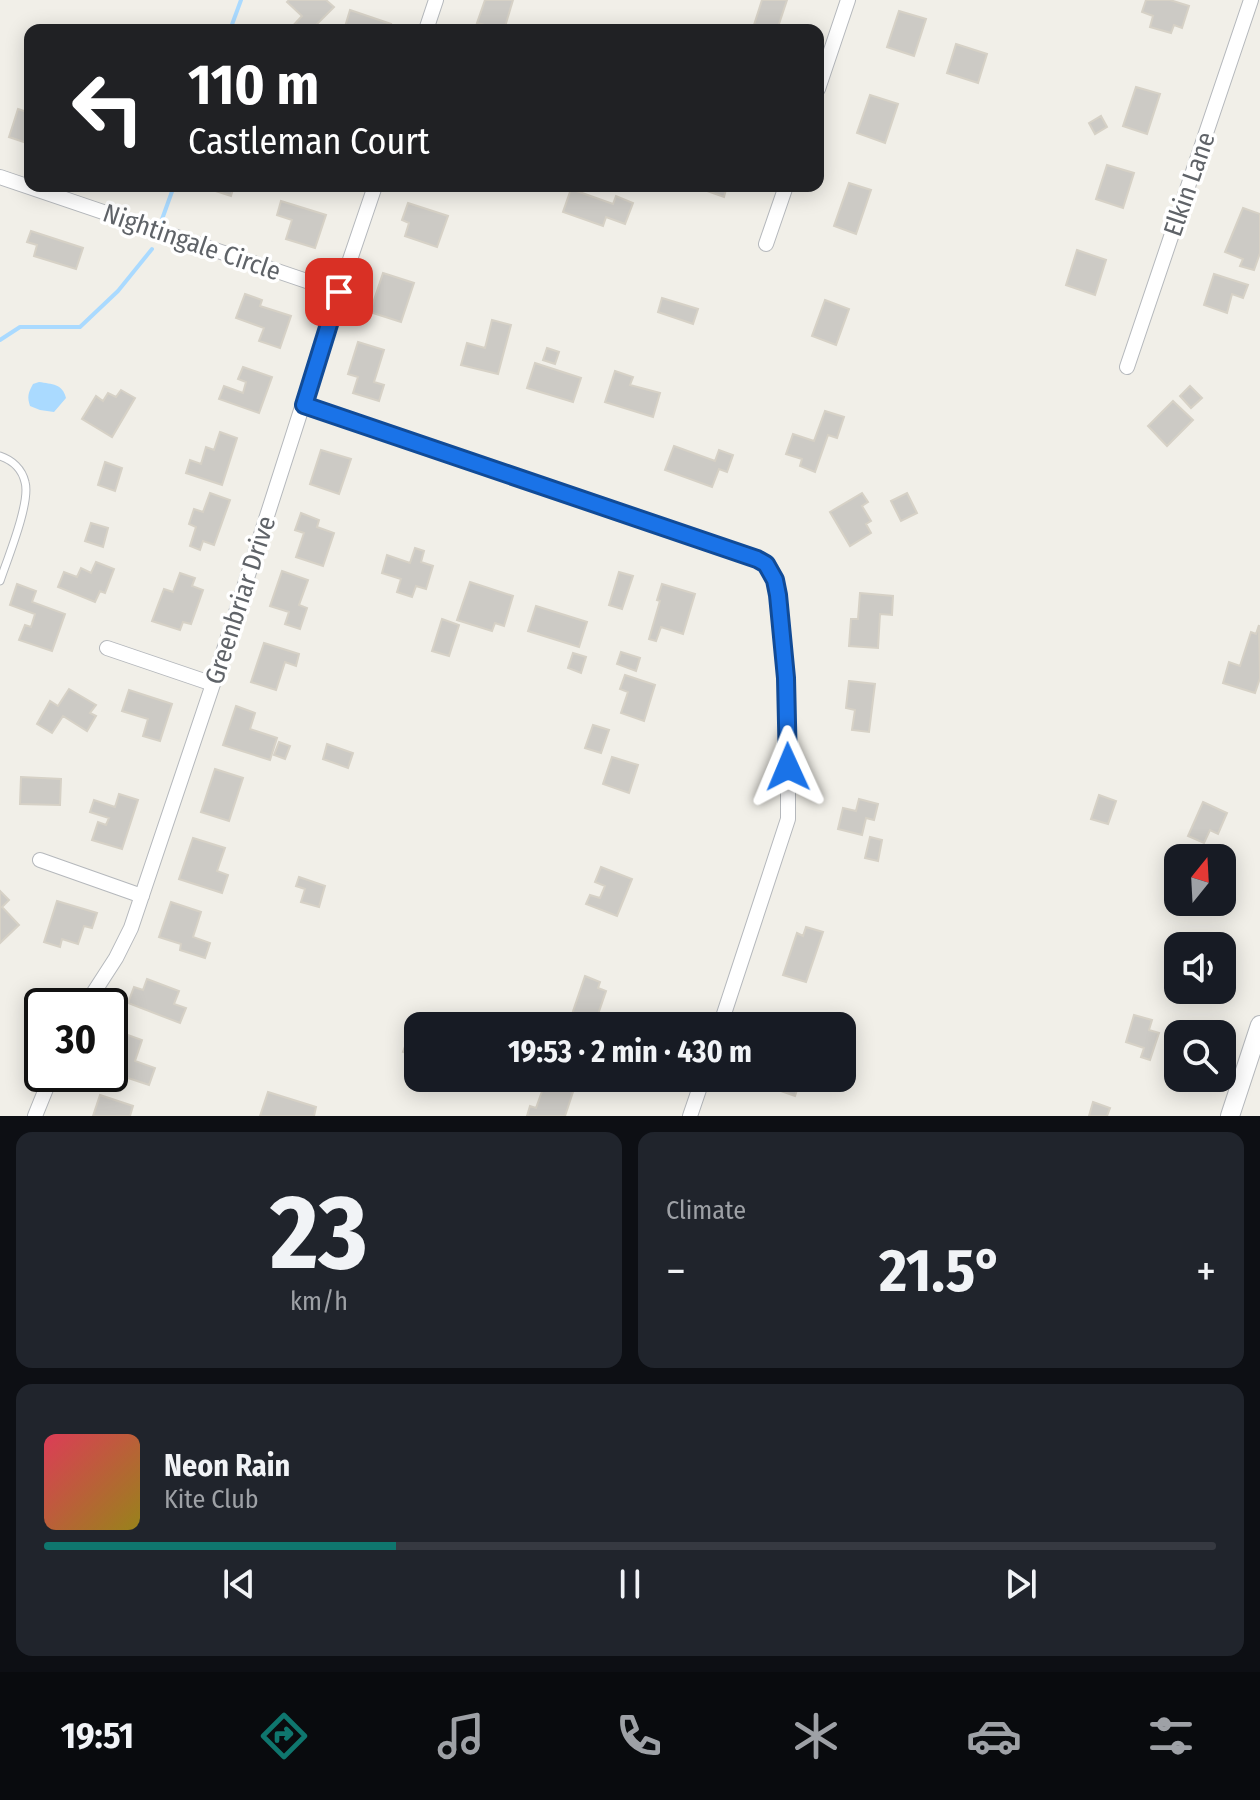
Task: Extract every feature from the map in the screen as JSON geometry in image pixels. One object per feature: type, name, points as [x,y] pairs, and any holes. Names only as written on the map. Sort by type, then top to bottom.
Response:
[{"type":"street","points":[[428,24],[436,0]]},
{"type":"street","points":[[824,71],[848,0]]},
{"type":"street","name":"Elkin Lane","points":[[1127,367],[1251,0]]},
{"type":"street","name":"Nightingale Circle","points":[[0,177],[24,185]]},
{"type":"street","name":"Nightingale Circle","points":[[44,192],[339,292]]},
{"type":"street","name":"Greenbriar Drive","points":[[96,988],[131,928],[373,192]]},
{"type":"street","points":[[766,244],[784,192]]},
{"type":"street","points":[[304,405],[766,564],[775,580],[786,678],[788,819],[725,1012]]},
{"type":"street","points":[[107,648],[213,684]]},
{"type":"street","points":[[40,860],[142,896]]},
{"type":"street","points":[[1230,1116],[1260,1025]]},
{"type":"street","points":[[35,1116],[45,1092]]},
{"type":"street","points":[[690,1116],[698,1092]]},
{"type":"lane","points":[[0,456],[17,466],[26,484],[25,505],[0,581]]},
{"type":"lane","points":[[0,550],[9,556]]},
{"type":"water","points":[[39,382],[56,386],[65,393],[66,398],[54,412],[30,406],[30,390],[33,384]]},
{"type":"building","points":[[326,0],[334,7],[317,24],[295,24],[302,16],[287,2]]},
{"type":"building","points":[[485,0],[513,0],[506,24],[477,23]]},
{"type":"building","points":[[762,0],[787,0],[779,24],[754,24]]},
{"type":"building","points":[[1146,0],[1170,0],[1189,6],[1182,28],[1174,25],[1171,33],[1150,27],[1153,16],[1142,12]]},
{"type":"building","points":[[350,10],[391,24],[346,24]]},
{"type":"building","points":[[899,11],[926,19],[914,56],[887,47]]},
{"type":"building","points":[[956,44],[987,54],[978,83],[947,73]]},
{"type":"building","points":[[1136,87],[1160,94],[1147,134],[1123,126]]},
{"type":"building","points":[[870,95],[898,104],[885,143],[857,133]]},
{"type":"building","points":[[18,109],[24,111],[24,142],[9,137]]},
{"type":"building","points":[[1101,116],[1107,127],[1095,134],[1089,123]]},
{"type":"building","points":[[1107,165],[1134,173],[1123,208],[1096,199]]},
{"type":"building","points":[[849,183],[871,190],[856,234],[834,226]]},
{"type":"building","points":[[570,192],[579,192],[613,204],[616,196],[633,203],[625,224],[606,217],[603,226],[563,212]]},
{"type":"building","points":[[281,201],[326,215],[315,248],[286,239],[292,220],[277,215]]},
{"type":"building","points":[[408,203],[448,216],[437,247],[405,236],[409,223],[402,220]]},
{"type":"building","points":[[1243,208],[1260,214],[1260,253],[1254,270],[1240,266],[1243,259],[1225,252]]},
{"type":"building","points":[[31,231],[83,248],[76,269],[34,256],[37,245],[27,242]]},
{"type":"building","points":[[1077,250],[1106,260],[1095,295],[1066,285]]},
{"type":"building","points":[[383,273],[414,283],[401,322],[370,312]]},
{"type":"building","points":[[1214,274],[1248,285],[1243,298],[1232,294],[1227,313],[1204,305]]},
{"type":"building","points":[[245,294],[262,300],[260,306],[291,316],[280,348],[259,341],[264,328],[236,318]]},
{"type":"building","points":[[662,298],[698,309],[693,324],[658,312]]},
{"type":"building","points":[[825,300],[849,309],[836,345],[812,336]]},
{"type":"building","points":[[492,320],[511,325],[498,374],[461,365],[467,343],[485,348]]},
{"type":"building","points":[[358,342],[384,350],[374,382],[384,385],[379,401],[353,393],[358,377],[348,374]]},
{"type":"building","points":[[547,348],[559,352],[555,364],[543,360]]},
{"type":"building","points":[[535,363],[581,378],[573,402],[527,388]]},
{"type":"building","points":[[243,367],[272,377],[259,413],[219,399],[224,386],[243,393],[246,382],[238,379]]},
{"type":"building","points":[[615,371],[633,377],[630,385],[660,393],[653,417],[605,402]]},
{"type":"building","points":[[1190,386],[1202,398],[1191,408],[1180,396]]},
{"type":"building","points":[[121,390],[135,398],[112,437],[82,419],[96,396],[103,401],[108,393],[116,397]]},
{"type":"building","points":[[1173,401],[1193,420],[1167,446],[1148,426]]},
{"type":"building","points":[[825,411],[844,417],[837,438],[828,435],[815,472],[800,466],[802,459],[786,454],[793,434],[814,441]]},
{"type":"building","points":[[220,432],[237,438],[222,485],[186,473],[190,460],[201,464],[206,447],[214,450]]},
{"type":"building","points":[[674,446],[715,461],[719,450],[733,455],[727,472],[719,469],[712,487],[665,470]]},
{"type":"building","points":[[321,450],[351,459],[339,494],[310,484]]},
{"type":"building","points":[[105,462],[122,468],[115,491],[98,485]]},
{"type":"building","points":[[210,493],[230,500],[214,545],[203,541],[200,550],[190,546],[196,527],[189,524],[194,509],[203,512]]},
{"type":"building","points":[[862,493],[868,502],[862,506],[871,521],[866,524],[871,533],[850,546],[830,512]]},
{"type":"building","points":[[907,493],[917,513],[901,521],[891,501]]},
{"type":"building","points":[[301,513],[319,520],[317,527],[334,533],[323,566],[296,557],[304,533],[295,530]]},
{"type":"building","points":[[91,523],[108,528],[103,547],[85,541]]},
{"type":"building","points":[[415,548],[424,551],[421,562],[433,566],[426,589],[416,586],[412,597],[397,592],[401,579],[382,573],[387,555],[410,563]]},
{"type":"building","points":[[96,562],[114,569],[105,593],[100,591],[95,602],[58,587],[64,572],[77,577],[81,568],[91,573]]},
{"type":"building","points":[[282,571],[308,580],[299,605],[307,608],[300,629],[285,624],[289,612],[270,606]]},
{"type":"building","points":[[619,572],[633,576],[622,609],[609,605]]},
{"type":"building","points":[[180,573],[195,578],[192,586],[203,590],[191,624],[183,622],[180,630],[152,621],[164,589],[173,592]]},
{"type":"building","points":[[470,582],[513,596],[504,626],[495,623],[492,631],[457,620]]},
{"type":"building","points":[[17,584],[36,591],[32,602],[65,614],[52,651],[19,640],[25,625],[31,627],[35,614],[10,605]]},
{"type":"building","points":[[662,584],[695,594],[683,634],[661,627],[656,641],[649,639]]},
{"type":"building","points":[[860,593],[893,596],[892,615],[880,614],[878,648],[849,646],[851,619],[858,619]]},
{"type":"building","points":[[536,606],[587,622],[579,647],[528,631]]},
{"type":"building","points":[[442,619],[459,625],[449,656],[432,651]]},
{"type":"building","points":[[1259,625],[1260,678],[1255,693],[1223,683],[1229,662],[1240,666],[1251,632],[1256,634]]},
{"type":"building","points":[[264,643],[299,654],[296,666],[285,662],[276,690],[251,682]]},
{"type":"building","points":[[621,652],[640,658],[636,671],[617,664]]},
{"type":"building","points":[[573,653],[586,657],[581,673],[568,668]]},
{"type":"building","points":[[625,675],[655,685],[644,721],[621,713],[628,692],[620,689]]},
{"type":"building","points":[[849,681],[875,684],[869,732],[852,730],[855,710],[846,708]]},
{"type":"building","points":[[69,689],[96,705],[90,713],[96,716],[87,731],[63,716],[52,733],[37,724],[50,701],[58,706]]},
{"type":"building","points":[[129,690],[172,704],[160,741],[143,736],[148,719],[122,711]]},
{"type":"building","points":[[236,706],[255,713],[250,729],[277,738],[270,760],[223,745]]},
{"type":"building","points":[[593,725],[609,730],[601,753],[585,748]]},
{"type":"building","points":[[279,742],[290,746],[285,759],[274,755]]},
{"type":"building","points":[[327,744],[353,753],[348,768],[323,759]]},
{"type":"building","points":[[612,757],[638,765],[629,793],[603,784]]},
{"type":"building","points":[[215,769],[243,778],[229,821],[201,812]]},
{"type":"building","points":[[21,777],[61,779],[60,805],[20,804]]},
{"type":"building","points":[[119,794],[138,800],[122,849],[92,840],[98,822],[106,825],[109,818],[90,812],[94,800],[115,807]]},
{"type":"building","points":[[1099,795],[1116,801],[1108,824],[1091,819]]},
{"type":"building","points":[[859,799],[878,804],[874,820],[866,818],[862,835],[838,829],[843,808],[856,811]]},
{"type":"building","points":[[1203,802],[1227,813],[1218,834],[1210,830],[1204,843],[1188,836]]},
{"type":"building","points":[[870,837],[882,840],[878,861],[865,858]]},
{"type":"building","points":[[193,838],[225,848],[217,871],[228,875],[222,893],[179,879]]},
{"type":"building","points":[[601,867],[632,879],[617,916],[586,904],[590,895],[600,898],[605,886],[595,882]]},
{"type":"building","points":[[299,877],[325,886],[319,907],[301,902],[305,889],[296,886]]},
{"type":"building","points":[[0,891],[9,900],[2,907],[19,925],[0,943]]},
{"type":"building","points":[[57,901],[97,913],[92,928],[84,926],[78,944],[62,939],[60,947],[44,942]]},
{"type":"building","points":[[171,902],[201,912],[193,937],[210,943],[205,958],[180,950],[181,944],[159,937]]},
{"type":"building","points":[[806,927],[823,932],[806,982],[783,975],[797,933],[803,936]]},
{"type":"building","points":[[585,976],[600,982],[598,988],[606,991],[599,1012],[573,1012]]},
{"type":"building","points":[[147,979],[179,991],[174,1004],[186,1008],[180,1023],[128,1003],[134,987],[143,990]]},
{"type":"building","points":[[1134,1015],[1152,1020],[1149,1030],[1159,1033],[1150,1060],[1141,1057],[1144,1048],[1126,1042]]},
{"type":"building","points":[[128,1035],[142,1040],[135,1061],[155,1068],[149,1085],[128,1078]]},
{"type":"building","points":[[268,1092],[316,1107],[314,1116],[260,1116]]},
{"type":"building","points":[[542,1092],[573,1092],[565,1116],[527,1116],[530,1106],[536,1108]]},
{"type":"building","points":[[100,1095],[133,1106],[130,1116],[93,1116]]},
{"type":"building","points":[[1093,1102],[1110,1108],[1107,1116],[1089,1116]]},
{"type":"waterway","points":[[232,24],[241,0]]},
{"type":"waterway","points":[[161,222],[172,192]]},
{"type":"waterway","points":[[0,340],[20,327],[80,327],[118,291],[152,249]]},
{"type":"route","points":[[339,292],[304,405],[766,564],[775,580],[778,595],[786,678],[788,767]]}]
